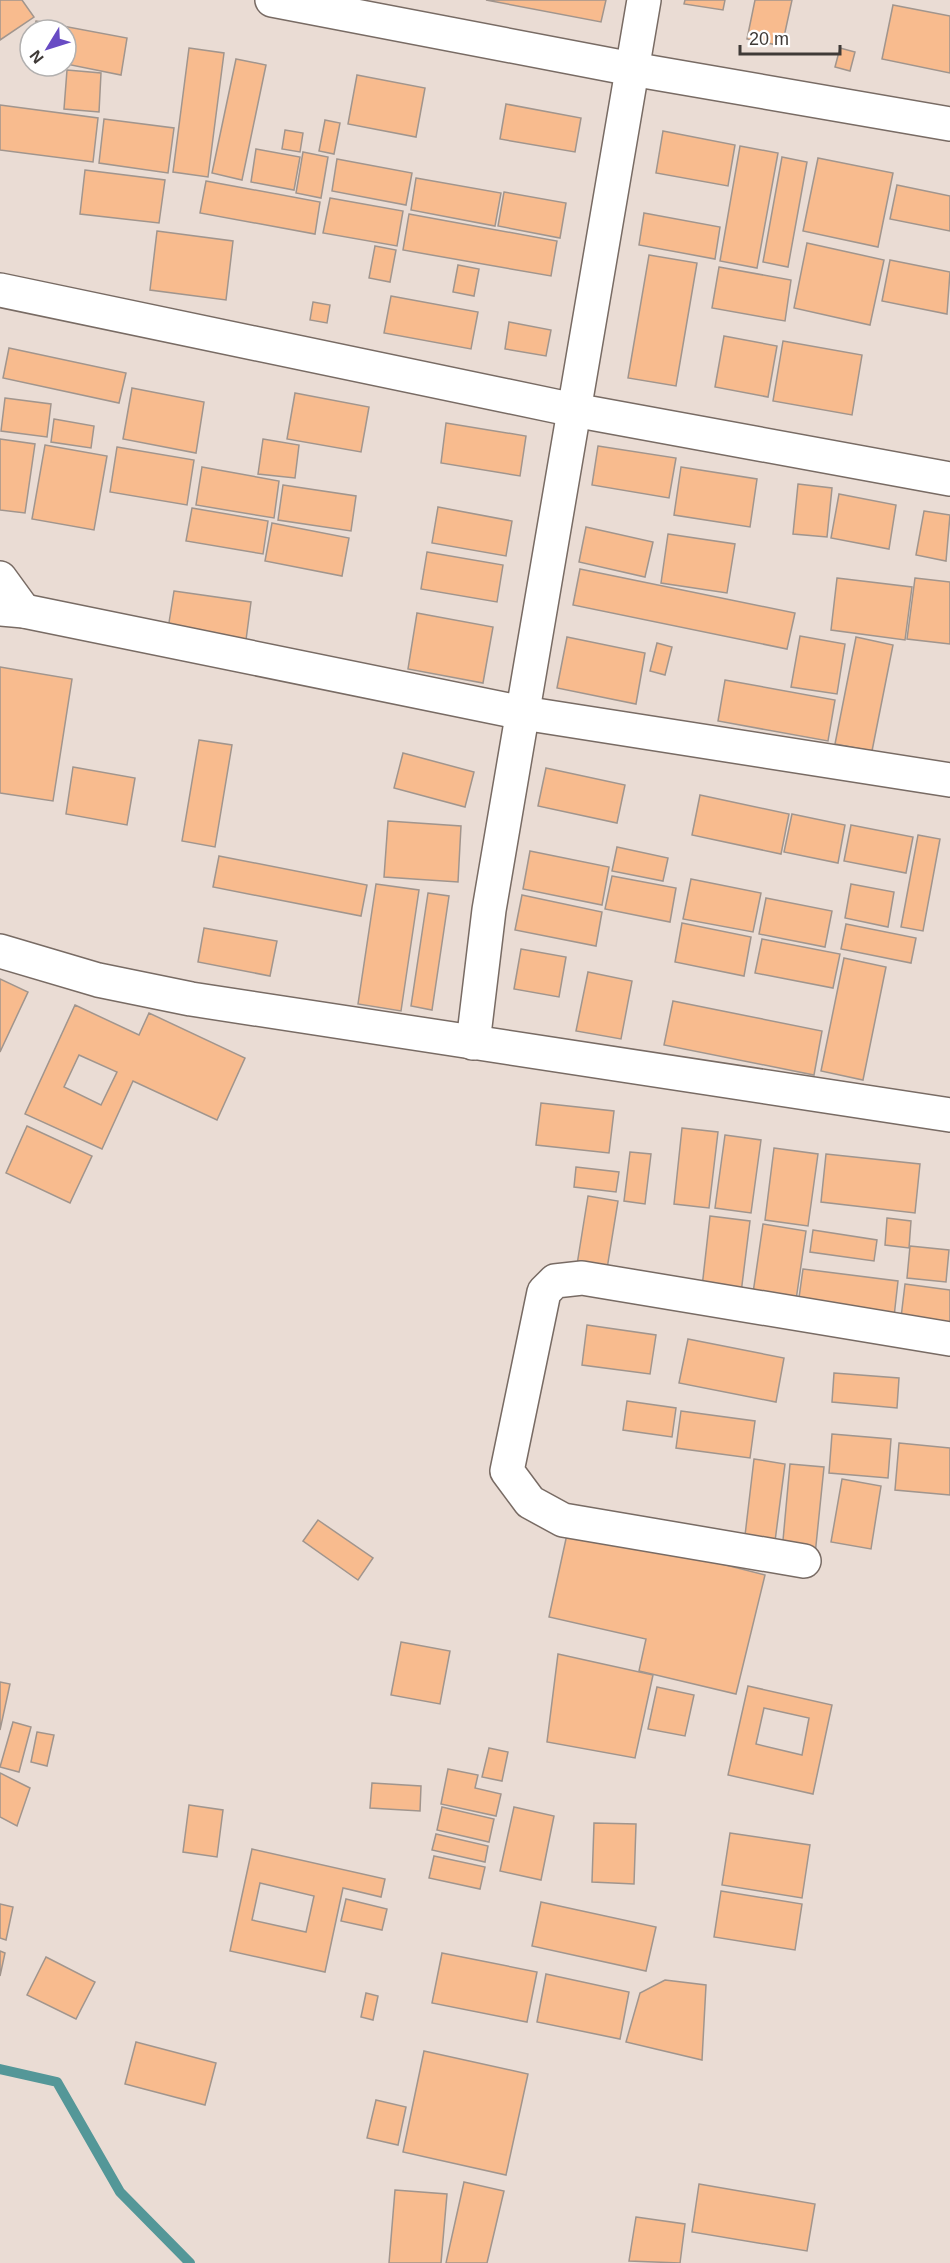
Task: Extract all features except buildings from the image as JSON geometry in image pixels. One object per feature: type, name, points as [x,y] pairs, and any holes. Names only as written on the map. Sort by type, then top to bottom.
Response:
[{"type":"street","points":[[272,0],[632,69],[950,124]]},
{"type":"street","points":[[473,1043],[489,910],[644,0]]},
{"type":"street","points":[[0,290],[574,410],[950,479]]},
{"type":"street","points":[[0,578],[12,610],[523,713],[950,780]]},
{"type":"street","points":[[0,951],[98,980],[180,996],[950,1115]]},
{"type":"street","points":[[804,1561],[563,1520],[530,1502],[507,1471],[544,1292],[555,1281],[582,1278],[950,1339]]},
{"type":"waterway","points":[[0,2069],[57,2082],[120,2192],[190,2263]]}]
